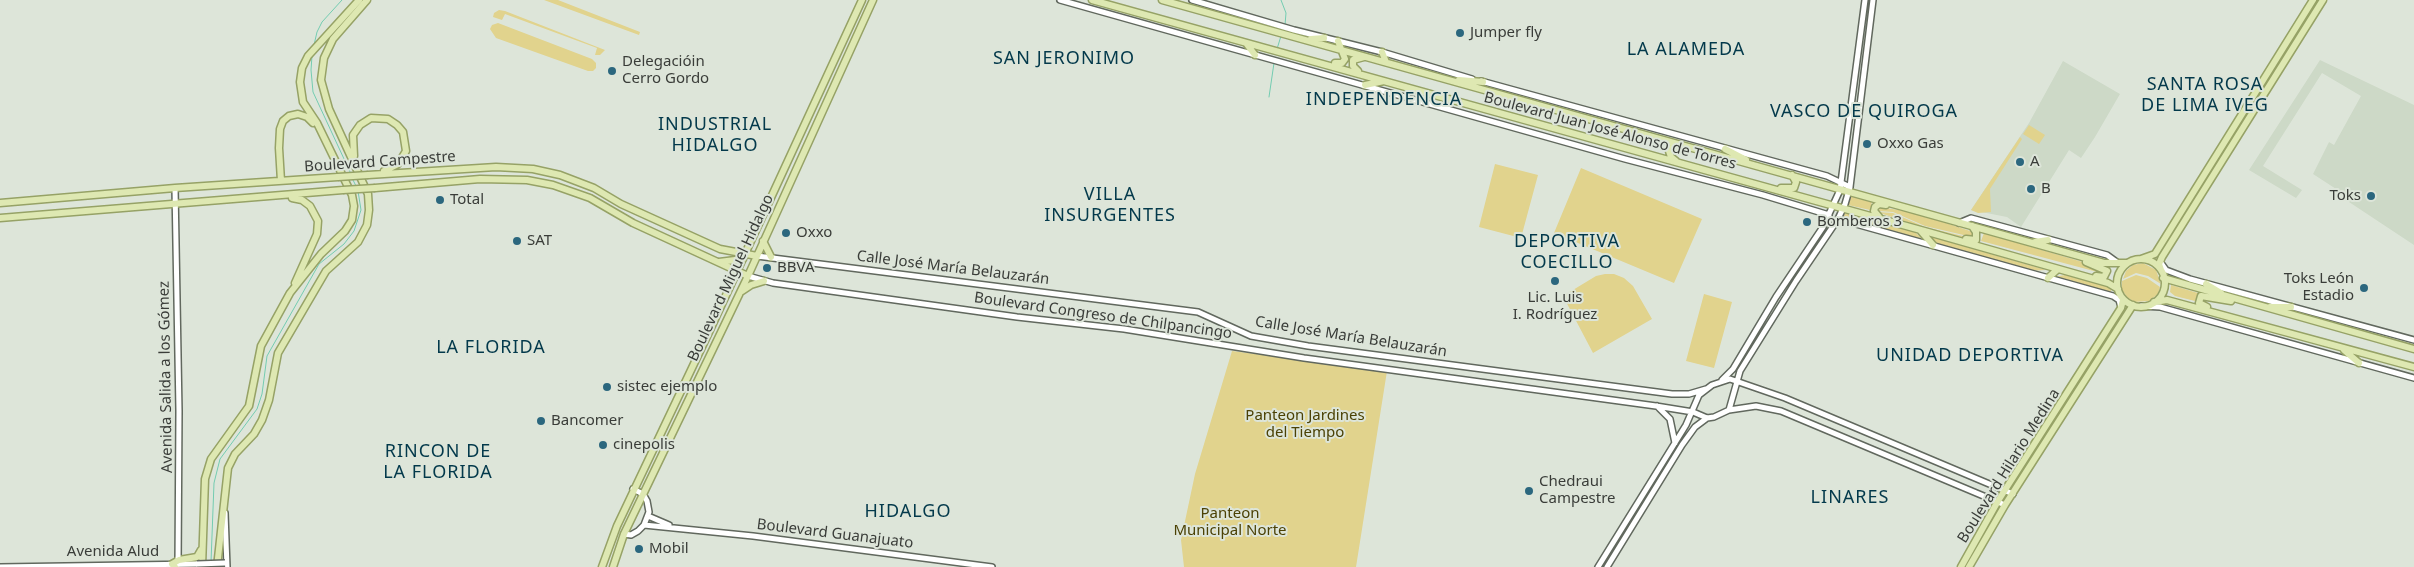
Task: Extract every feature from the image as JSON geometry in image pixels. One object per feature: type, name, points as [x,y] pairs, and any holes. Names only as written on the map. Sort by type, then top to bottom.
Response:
[{"type":"main road","points":[[290,293],[321,254],[345,232],[354,213],[352,195],[324,137],[301,96],[300,77],[304,63],[314,47],[359,0]]},
{"type":"main road","points":[[216,567],[231,460],[254,434],[266,410],[278,353],[326,271],[358,242],[364,232],[369,215],[368,194],[325,98],[321,80],[322,69],[333,39],[367,0]]},
{"type":"main road","name":"Boulevard Miguel Hidalgo","points":[[602,567],[614,530],[862,0]]},
{"type":"main road","name":"Boulevard Miguel Hidalgo","points":[[613,567],[624,534],[748,276],[873,0]]},
{"type":"main road","name":"Boulevard Juan José Alonso de Torres","points":[[1092,0],[1361,73],[1833,207],[1919,229],[2108,283],[2118,289]]},
{"type":"main road","name":"Boulevard Juan José Alonso de Torres","points":[[1162,0],[1282,30],[1305,40],[1700,151],[1841,186],[1917,211],[2104,263],[2126,263]]},
{"type":"main road","points":[[2313,0],[2155,254],[2126,263],[2118,276],[2118,289],[2123,300],[2133,305],[2141,306],[2167,300],[2414,368]]},
{"type":"main road","points":[[2154,302],[2161,296],[2165,288],[2160,260],[2322,0]]},
{"type":"main road","points":[[1305,40],[1324,38]]},
{"type":"main road","points":[[1314,60],[1342,63],[1345,56],[1338,41]]},
{"type":"main road","points":[[1246,43],[1255,54]]},
{"type":"main road","points":[[1382,52],[1386,62]]},
{"type":"main road","points":[[1361,73],[1353,66],[1354,59],[1372,58]]},
{"type":"main road","points":[[1434,77],[1483,82]]},
{"type":"main road","points":[[1365,85],[1386,81]]},
{"type":"main road","points":[[281,181],[278,167],[279,137],[285,119],[295,114],[305,116],[324,137]]},
{"type":"main road","points":[[355,165],[352,141],[356,130],[371,118],[388,119],[397,124],[403,132],[406,151],[398,164],[377,174]]},
{"type":"main road","points":[[1678,162],[1669,154],[1672,147],[1700,151]]},
{"type":"main road","points":[[1725,149],[1756,166]]},
{"type":"main road","name":"Boulevard Campestre","points":[[0,203],[175,188],[377,174],[506,166],[522,167],[560,175],[594,188],[622,204],[712,246],[743,257]]},
{"type":"main road","points":[[1741,181],[1791,189],[1796,184],[1792,175]]},
{"type":"main road","name":"Boulevard Campestre","points":[[0,218],[480,180],[527,180],[552,185],[590,198],[633,223],[748,276]]},
{"type":"main road","points":[[200,565],[205,479],[211,459],[249,406],[261,346],[290,293],[316,234],[318,221],[312,208],[302,200],[275,197]]},
{"type":"main road","points":[[1881,219],[1874,209],[1879,204],[1917,211]]},
{"type":"main road","points":[[1928,232],[1973,241],[1976,240],[1977,234],[1972,226]]},
{"type":"main road","points":[[1919,229],[1933,245]]},
{"type":"main road","points":[[2031,242],[2048,240]]},
{"type":"main road","points":[[763,242],[772,257]]},
{"type":"main road","points":[[2048,278],[2060,269],[2104,277],[2108,274],[2106,269],[2062,251],[2056,242]]},
{"type":"main road","points":[[717,262],[757,256]]},
{"type":"main road","points":[[2141,259],[2154,262],[2161,270]]},
{"type":"main road","points":[[2163,278],[2414,350]]},
{"type":"main road","points":[[739,293],[751,285],[764,281]]},
{"type":"main road","points":[[2206,284],[2231,298]]},
{"type":"main road","points":[[2239,300],[2220,300],[2204,296],[2198,300],[2200,305],[2226,313],[2239,320]]},
{"type":"main road","name":"Boulevard Hilario Medina","points":[[1969,567],[2005,505],[2010,492],[2121,308],[2123,300]]},
{"type":"main road","name":"Boulevard Hilario Medina","points":[[1961,567],[1998,502],[2010,492],[2133,305]]},
{"type":"main road","points":[[2260,307],[2291,307]]},
{"type":"main road","points":[[2341,347],[2359,363]]},
{"type":"main road","points":[[624,534],[620,528],[632,493]]},
{"type":"main road","points":[[176,564],[197,558],[200,554],[201,512],[204,501]]},
{"type":"street","name":"Boulevard Juan José Alonso de Torres","points":[[1060,0],[1537,134],[1739,188],[1830,216]]},
{"type":"street","points":[[1192,0],[1282,30],[1382,52],[1483,82],[1827,176],[1841,186]]},
{"type":"street","points":[[1720,382],[1733,368],[1830,216],[1841,186],[1865,0]]},
{"type":"street","points":[[1729,410],[1740,371],[1796,281],[1838,219],[1849,190],[1873,0]]},
{"type":"street","points":[[1503,123],[1505,115]]},
{"type":"street","points":[[1537,134],[1540,125]]},
{"type":"street","points":[[1739,188],[1741,181]]},
{"type":"street","name":"Avenida Salida a los Gómez","points":[[175,188],[179,411],[176,564]]},
{"type":"street","points":[[1959,223],[1971,218],[2107,255],[2118,263]]},
{"type":"street","points":[[1838,219],[2113,296],[2118,300],[2121,308]]},
{"type":"street","name":"Calle José María Belauzarán","points":[[757,256],[1193,311],[1242,332],[1263,338],[1308,346],[1604,386],[1681,395],[1706,389],[1720,382]]},
{"type":"street","points":[[2160,260],[2166,270],[2206,284],[2414,340]]},
{"type":"street","name":"Boulevard Congreso de Chilpancingo","points":[[748,276],[764,281],[1018,317],[1124,329],[1304,358],[1602,398],[1693,412],[1707,418]]},
{"type":"street","points":[[2141,306],[2160,306],[2414,378]]},
{"type":"street","points":[[1720,382],[1730,379],[1737,380],[2010,492]]},
{"type":"street","points":[[1602,398],[1604,386]]},
{"type":"street","points":[[1598,567],[1675,443],[1693,412],[1695,400],[1706,389]]},
{"type":"street","points":[[1656,406],[1670,420],[1675,443]]},
{"type":"street","points":[[1607,567],[1674,456],[1692,432],[1707,418],[1746,406],[1768,408],[1831,431],[2005,505]]},
{"type":"street","points":[[1831,431],[1838,420]]},
{"type":"street","points":[[632,493],[643,494],[648,506],[648,516],[644,526]]},
{"type":"street","points":[[224,500],[226,565]]},
{"type":"street","name":"Boulevard Guanajuato","points":[[648,516],[674,527]]},
{"type":"street","name":"Boulevard Guanajuato","points":[[624,534],[631,535],[644,526],[674,527],[992,567]]},
{"type":"street","name":"Avenida Alud","points":[[0,567],[226,565]]},
{"type":"shaded area","points":[[2320,60],[2414,105],[2414,245],[2349,202],[2350,198],[2313,174],[2329,142],[2334,145],[2361,96],[2322,73],[2263,166],[2302,190],[2296,198],[2249,170]]},
{"type":"shaded area","points":[[2063,61],[2120,94],[2095,137],[2081,158],[2069,150],[2021,227],[2007,217],[1971,210],[2029,123]]},
{"type":"green space","points":[[544,0],[558,0],[640,32],[639,35]]},
{"type":"green space","points":[[499,10],[605,50],[600,55],[595,55],[597,48],[505,14],[502,20],[493,17],[494,13]]},
{"type":"green space","points":[[498,23],[592,59],[596,63],[596,68],[593,71],[588,71],[496,38],[490,29],[492,25]]},
{"type":"green space","points":[[2029,125],[2045,135],[2039,144],[2023,134]]},
{"type":"green space","points":[[2020,137],[2022,139],[1990,189],[1991,212],[1978,213],[1971,210]]},
{"type":"green space","points":[[1495,164],[1538,175],[1521,238],[1479,227]]},
{"type":"green space","points":[[1581,168],[1702,219],[1674,283],[1554,233]]},
{"type":"green space","points":[[1851,196],[1872,202],[1870,210],[1848,205]]},
{"type":"green space","points":[[1880,207],[1917,213],[1973,232],[1972,237],[1925,226],[1893,212],[1879,211]]},
{"type":"green space","points":[[1877,212],[1893,213],[1925,227],[1967,237],[1925,228]]},
{"type":"green space","points":[[1845,213],[1915,232],[1923,240],[1843,218]]},
{"type":"green space","points":[[1984,233],[2103,268],[2105,274],[1981,241]]},
{"type":"green space","points":[[1931,238],[2046,270],[2027,271],[1936,244]]},
{"type":"green space","points":[[2143,263],[2156,270],[2161,284],[2148,276],[2136,273],[2123,279],[2126,271],[2133,265]]},
{"type":"green space","points":[[1614,274],[1624,278],[1633,286],[1652,319],[1593,353],[1563,296],[1596,276]]},
{"type":"green space","points":[[2065,275],[2110,287],[2112,294],[2053,277]]},
{"type":"green space","points":[[2136,275],[2147,278],[2160,287],[2158,294],[2149,301],[2134,302],[2122,290],[2122,281]]},
{"type":"green space","points":[[2171,285],[2199,294],[2195,301],[2175,296],[2170,292]]},
{"type":"green space","points":[[1704,294],[1732,302],[1714,368],[1686,361]]},
{"type":"green space","points":[[1232,351],[1387,371],[1356,567],[1184,567],[1181,540],[1195,474]]},
{"type":"waterway","points":[[314,45],[322,22],[342,0]]},
{"type":"waterway","points":[[1281,0],[1286,13],[1285,25]]},
{"type":"waterway","points":[[1277,49],[1281,36]]},
{"type":"waterway","points":[[312,56],[313,92],[351,174]]},
{"type":"waterway","points":[[1269,97],[1274,63]]},
{"type":"waterway","points":[[352,178],[357,188]]},
{"type":"waterway","points":[[211,562],[214,483],[220,459],[257,409],[262,394],[267,356],[319,264],[344,244],[354,231],[361,210],[358,191]]},
{"type":"place","name":"Jumper fly","points":[[1460,33]]},
{"type":"place","name":"Delegacióin Cerro Gordo","points":[[612,71]]},
{"type":"place","name":"Oxxo Gas","points":[[1867,144]]},
{"type":"place","name":"A","points":[[2020,162]]},
{"type":"place","name":"B","points":[[2031,189]]},
{"type":"place","name":"Toks","points":[[2371,196]]},
{"type":"place","name":"Total","points":[[440,200]]},
{"type":"place","name":"Bomberos 3","points":[[1807,222]]},
{"type":"place","name":"Oxxo","points":[[786,233]]},
{"type":"place","name":"SAT","points":[[517,241]]},
{"type":"place","name":"BBVA","points":[[767,268]]},
{"type":"place","name":"Lic. Luis I. Rodríguez","points":[[1555,281]]},
{"type":"place","name":"Toks León Estadio","points":[[2364,288]]},
{"type":"place","name":"sistec ejemplo","points":[[607,387]]},
{"type":"place","name":"Bancomer","points":[[541,421]]},
{"type":"place","name":"cinepolis","points":[[603,445]]},
{"type":"place","name":"Chedraui Campestre","points":[[1529,491]]},
{"type":"place","name":"Mobil","points":[[639,549]]},
{"type":"district","name":"LA ALAMEDA","points":[[1686,50]]},
{"type":"district","name":"SAN JERONIMO","points":[[1064,59]]},
{"type":"district","name":"SANTA ROSA DE LIMA IVEG","points":[[2205,95]]},
{"type":"district","name":"INDEPENDENCIA","points":[[1384,100]]},
{"type":"district","name":"VASCO DE QUIROGA","points":[[1864,112]]},
{"type":"district","name":"INDUSTRIAL HIDALGO","points":[[715,135]]},
{"type":"district","name":"VILLA INSURGENTES","points":[[1110,205]]},
{"type":"district","name":"DEPORTIVA COECILLO","points":[[1567,252]]},
{"type":"district","name":"LA FLORIDA","points":[[491,348]]},
{"type":"district","name":"UNIDAD DEPORTIVA","points":[[1970,356]]},
{"type":"district","name":"RINCON DE LA FLORIDA","points":[[438,462]]},
{"type":"district","name":"LINARES","points":[[1850,498]]},
{"type":"district","name":"HIDALGO","points":[[908,512]]},
{"type":"park label","name":"Panteon Jardines del Tiempo","points":[[1305,424]]},
{"type":"park label","name":"Panteon Municipal Norte","points":[[1230,522]]}]
